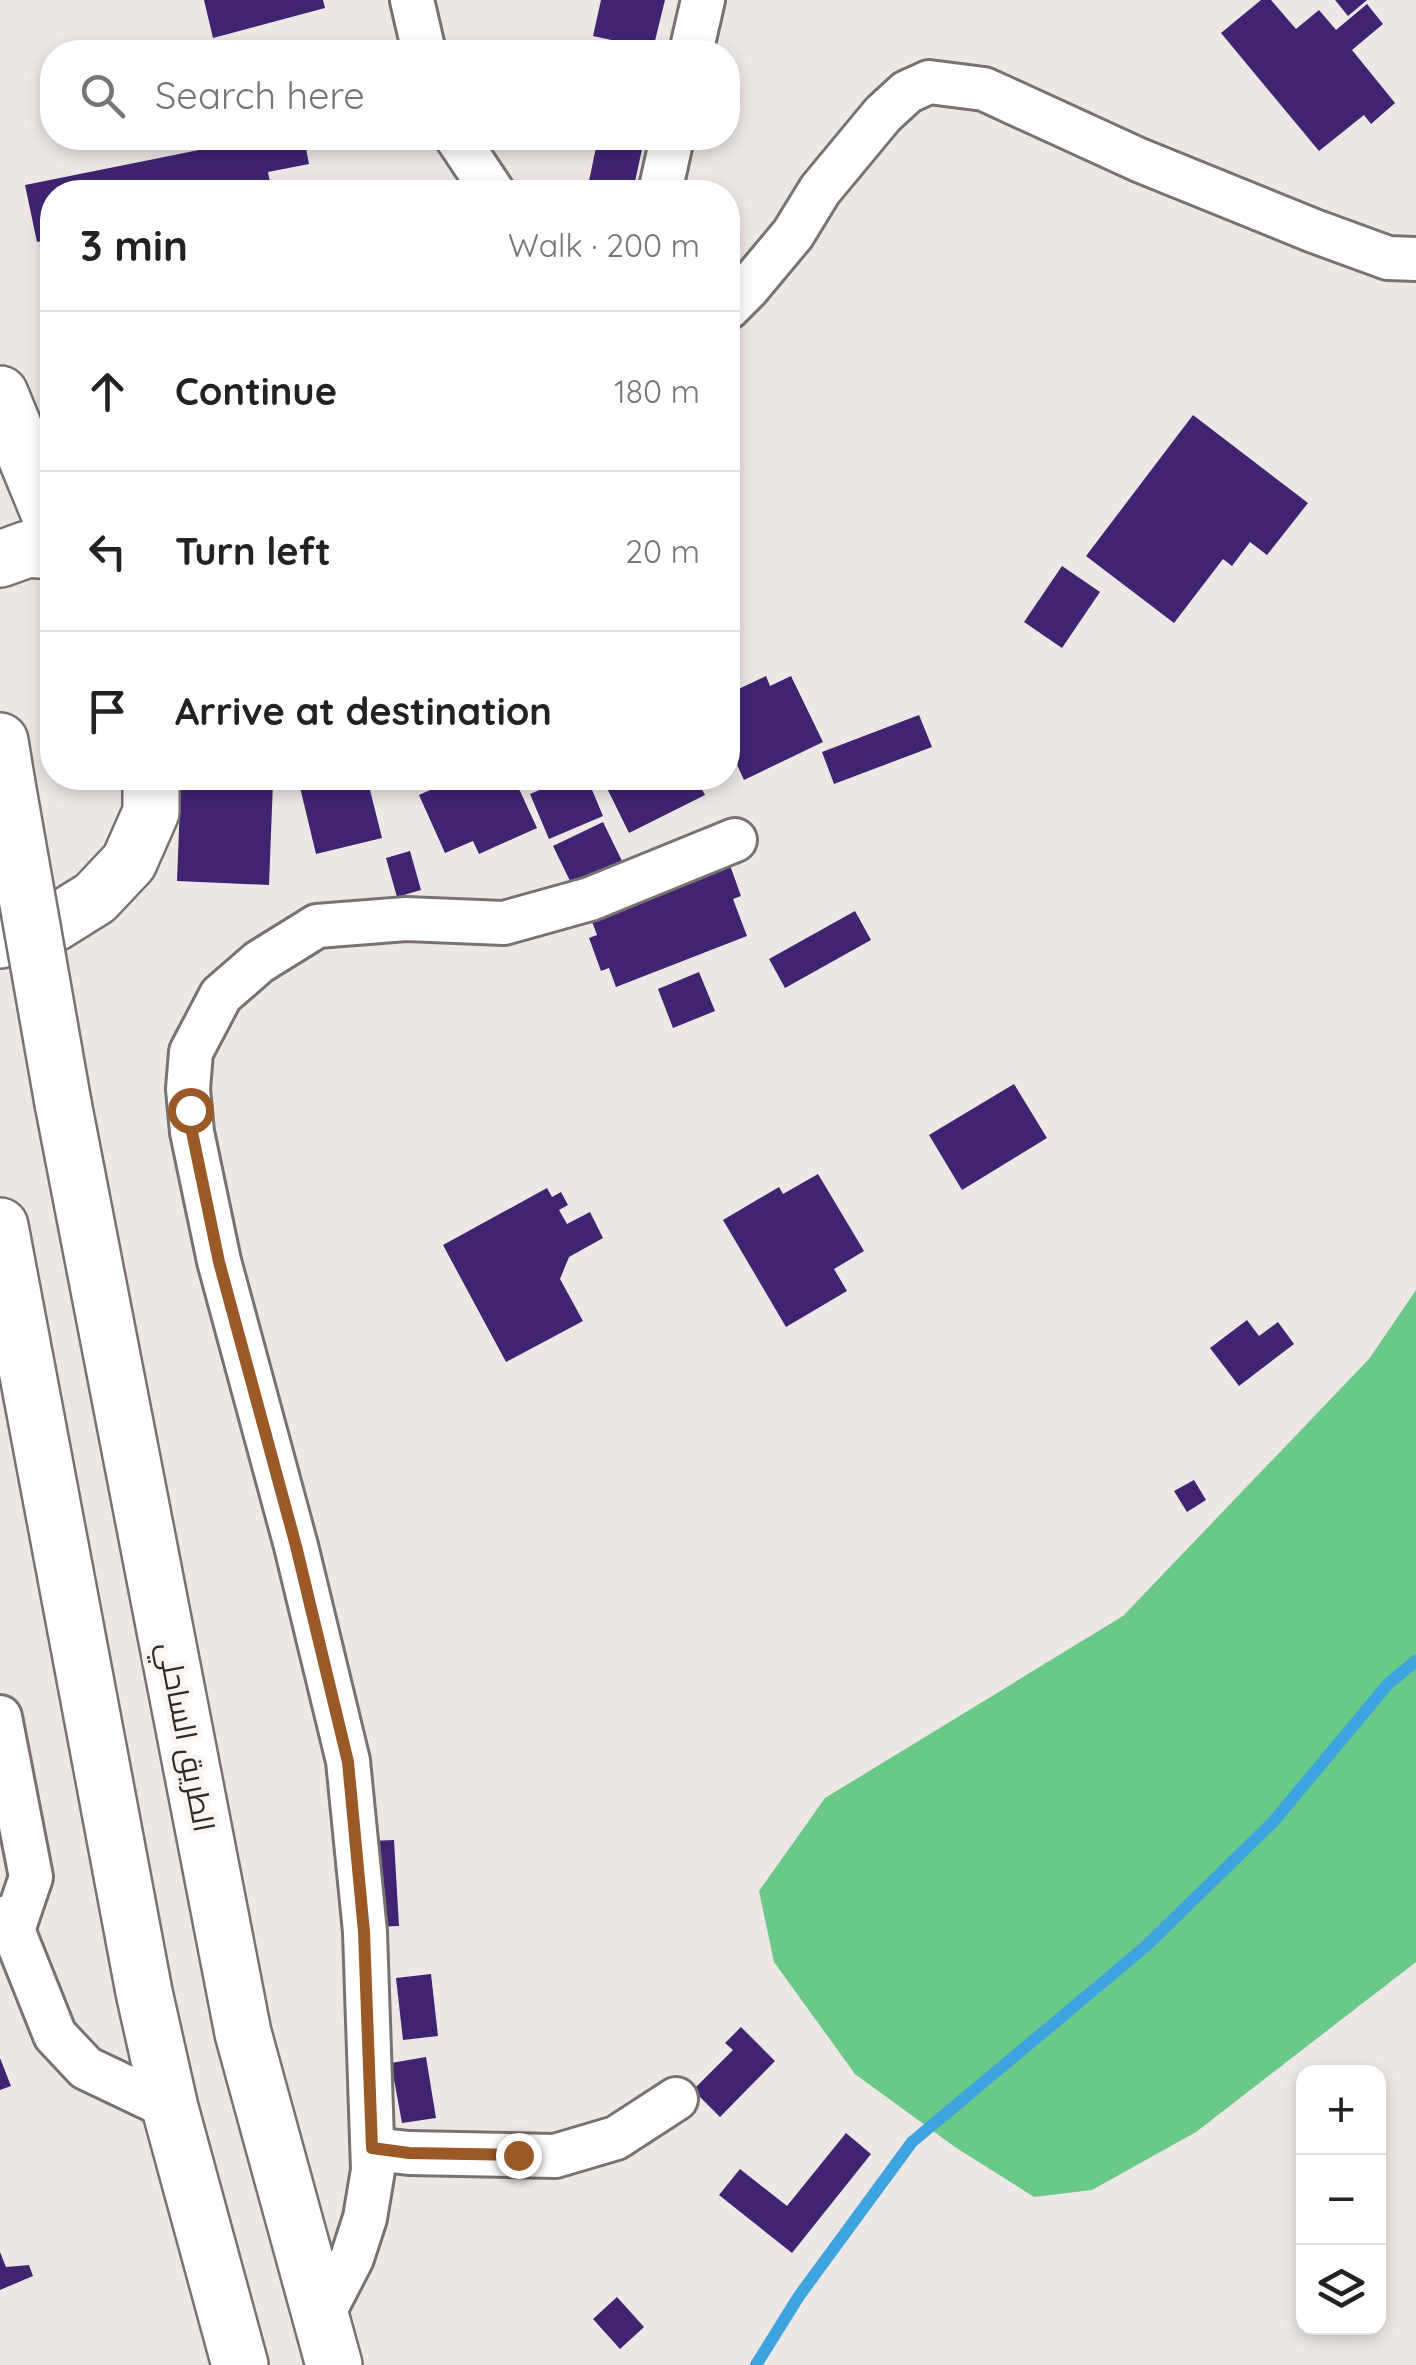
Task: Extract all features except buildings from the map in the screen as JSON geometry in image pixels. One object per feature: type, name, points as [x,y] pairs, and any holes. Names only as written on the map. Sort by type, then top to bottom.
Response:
[{"type":"highway","points":[[0,394],[40,491]]},
{"type":"highway","points":[[0,559],[40,548]]},
{"type":"highway","name":"الطريق الساحلي","points":[[4,762],[63,1104],[243,2033],[327,2342]]},
{"type":"highway","points":[[0,940],[55,924],[95,898],[129,862],[150,812],[151,790]]},
{"type":"highway","points":[[0,1226],[144,1992],[170,2108],[240,2365]]},
{"type":"street","points":[[412,0],[421,40]]},
{"type":"street","points":[[694,40],[703,0]]},
{"type":"street","points":[[740,296],[883,114],[907,92],[929,82],[984,89],[1139,160],[1314,231],[1388,258],[1416,259]]},
{"type":"street","points":[[465,150],[485,180]]},
{"type":"street","points":[[663,180],[669,150]]},
{"type":"street","points":[[327,2342],[365,2218],[373,2170],[364,1932],[348,1762],[296,1546],[219,1262],[192,1132],[190,1052],[220,995],[258,962],[317,926],[406,919],[504,923],[590,899],[735,840]]},
{"type":"street","points":[[0,1717],[31,1878],[6,1924],[55,2035],[86,2068],[170,2108]]},
{"type":"street","points":[[372,2148],[409,2153],[554,2156],[616,2138],[676,2100]]},
{"type":"green space","points":[[1416,1290],[1416,1962],[1196,2132],[1092,2190],[1034,2197],[955,2147],[855,2074],[774,1962],[759,1891],[825,1798],[1123,1616],[1369,1359]]},
{"type":"waterway","points":[[756,2365],[799,2296],[912,2142],[1145,1947],[1273,1822],[1388,1684],[1416,1661]]},
{"type":"route","points":[[190,1110],[219,1262],[296,1546],[348,1762],[364,1932],[372,2148],[409,2153],[518,2155]]}]
